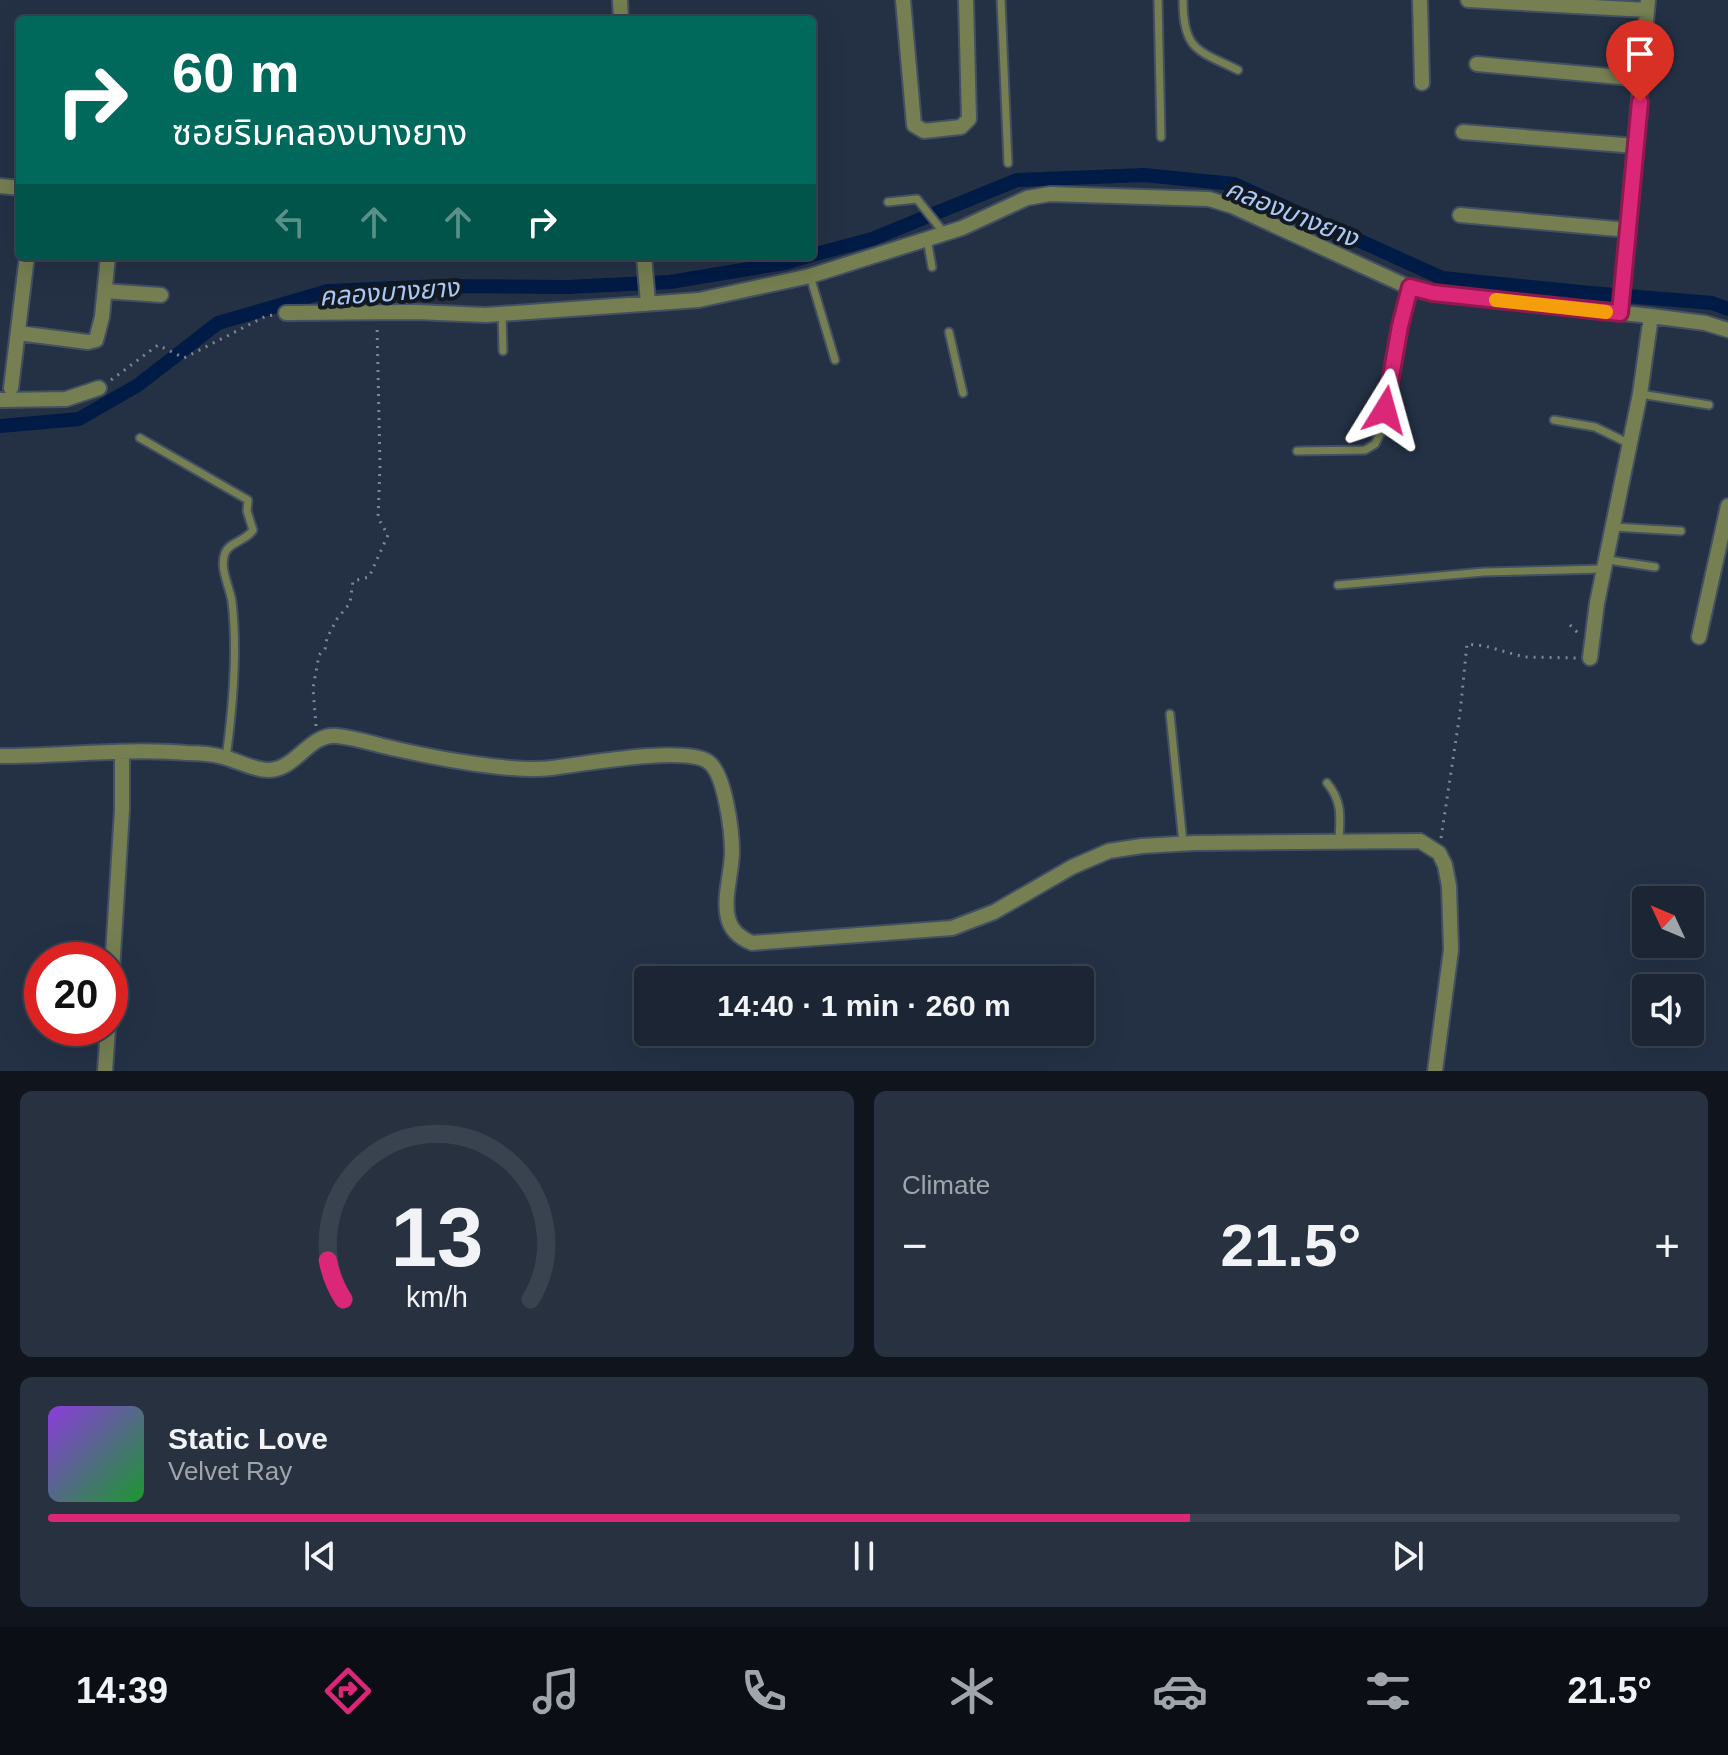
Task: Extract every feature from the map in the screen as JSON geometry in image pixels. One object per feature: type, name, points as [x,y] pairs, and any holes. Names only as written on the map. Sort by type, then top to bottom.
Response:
[{"type":"street","points":[[903,0],[914,125],[924,131],[961,127],[969,119],[966,0]]},
{"type":"street","points":[[1420,0],[1422,83]]},
{"type":"street","points":[[1468,0],[1648,5],[1621,306]]},
{"type":"street","points":[[1477,64],[1641,79]]},
{"type":"street","points":[[1463,132],[1636,146]]},
{"type":"street","points":[[286,313],[502,314],[648,299],[699,300],[810,276],[927,239],[940,227],[1027,198],[1050,194],[1209,199],[1232,206],[1410,287],[1433,293],[1621,306],[1651,316],[1705,323],[1728,330]]},
{"type":"street","points":[[1460,215],[1629,230]]},
{"type":"street","points":[[27,260],[18,333],[7,359],[5,394],[66,399],[99,388]]},
{"type":"street","points":[[18,333],[88,342],[96,340],[100,332],[108,260]]},
{"type":"street","points":[[645,262],[648,299]]},
{"type":"street","points":[[105,291],[161,295]]},
{"type":"street","points":[[1590,658],[1597,603],[1640,394],[1651,316]]},
{"type":"street","points":[[1699,637],[1728,506]]},
{"type":"street","points":[[0,756],[185,752],[226,758],[252,768],[268,770],[280,768],[320,739],[335,736],[409,752],[526,768],[691,755],[708,761],[716,769],[723,789],[732,850],[727,916],[740,938],[752,943],[952,928],[994,912],[1072,867],[1109,851],[1183,844],[1412,840],[1429,844],[1439,853],[1449,886],[1451,950],[1435,1071]]},
{"type":"street","points":[[114,942],[122,810],[122,753]]},
{"type":"street","points":[[105,1071],[107,1046]]},
{"type":"lane","points":[[1001,0],[1008,163]]},
{"type":"lane","points":[[1158,0],[1161,137]]},
{"type":"lane","points":[[1183,0],[1185,34],[1192,44],[1201,52],[1238,70]]},
{"type":"lane","points":[[888,202],[912,198],[920,201],[940,227]]},
{"type":"lane","points":[[927,239],[932,267]]},
{"type":"lane","points":[[810,276],[835,360]]},
{"type":"lane","points":[[1297,451],[1365,450],[1375,444],[1381,432],[1410,287]]},
{"type":"lane","points":[[502,314],[503,351]]},
{"type":"lane","points":[[949,332],[963,393]]},
{"type":"lane","points":[[1640,394],[1709,405]]},
{"type":"lane","points":[[1554,420],[1595,427],[1630,444]]},
{"type":"lane","points":[[140,438],[248,500],[247,511],[253,530],[248,537],[230,546],[225,554],[224,574],[234,627],[226,758]]},
{"type":"lane","points":[[1614,527],[1681,531]]},
{"type":"lane","points":[[1338,585],[1607,564],[1655,567]]},
{"type":"lane","points":[[1170,714],[1183,844]]},
{"type":"lane","points":[[1327,783],[1338,796],[1338,841]]},
{"type":"path","points":[[320,739],[313,705],[319,655],[325,649],[337,619],[350,603],[353,581],[369,577],[388,535],[378,518],[377,312]]},
{"type":"path","points":[[99,388],[158,345],[184,358],[266,316],[286,313]]},
{"type":"path","points":[[1439,853],[1467,644],[1524,657],[1590,658]]},
{"type":"waterway","name":"คลองบางยาง","points":[[816,254],[872,239],[1017,180],[1144,175],[1234,184],[1442,278],[1712,303],[1728,309]]},
{"type":"waterway","name":"คลองบางยาง","points":[[0,426],[79,419],[138,385],[218,323],[328,291],[670,282],[795,260]]},
{"type":"slow traffic","points":[[1496,300],[1606,312]]},
{"type":"route","points":[[1385,410],[1410,287],[1433,293],[1620,313],[1640,102]]}]
